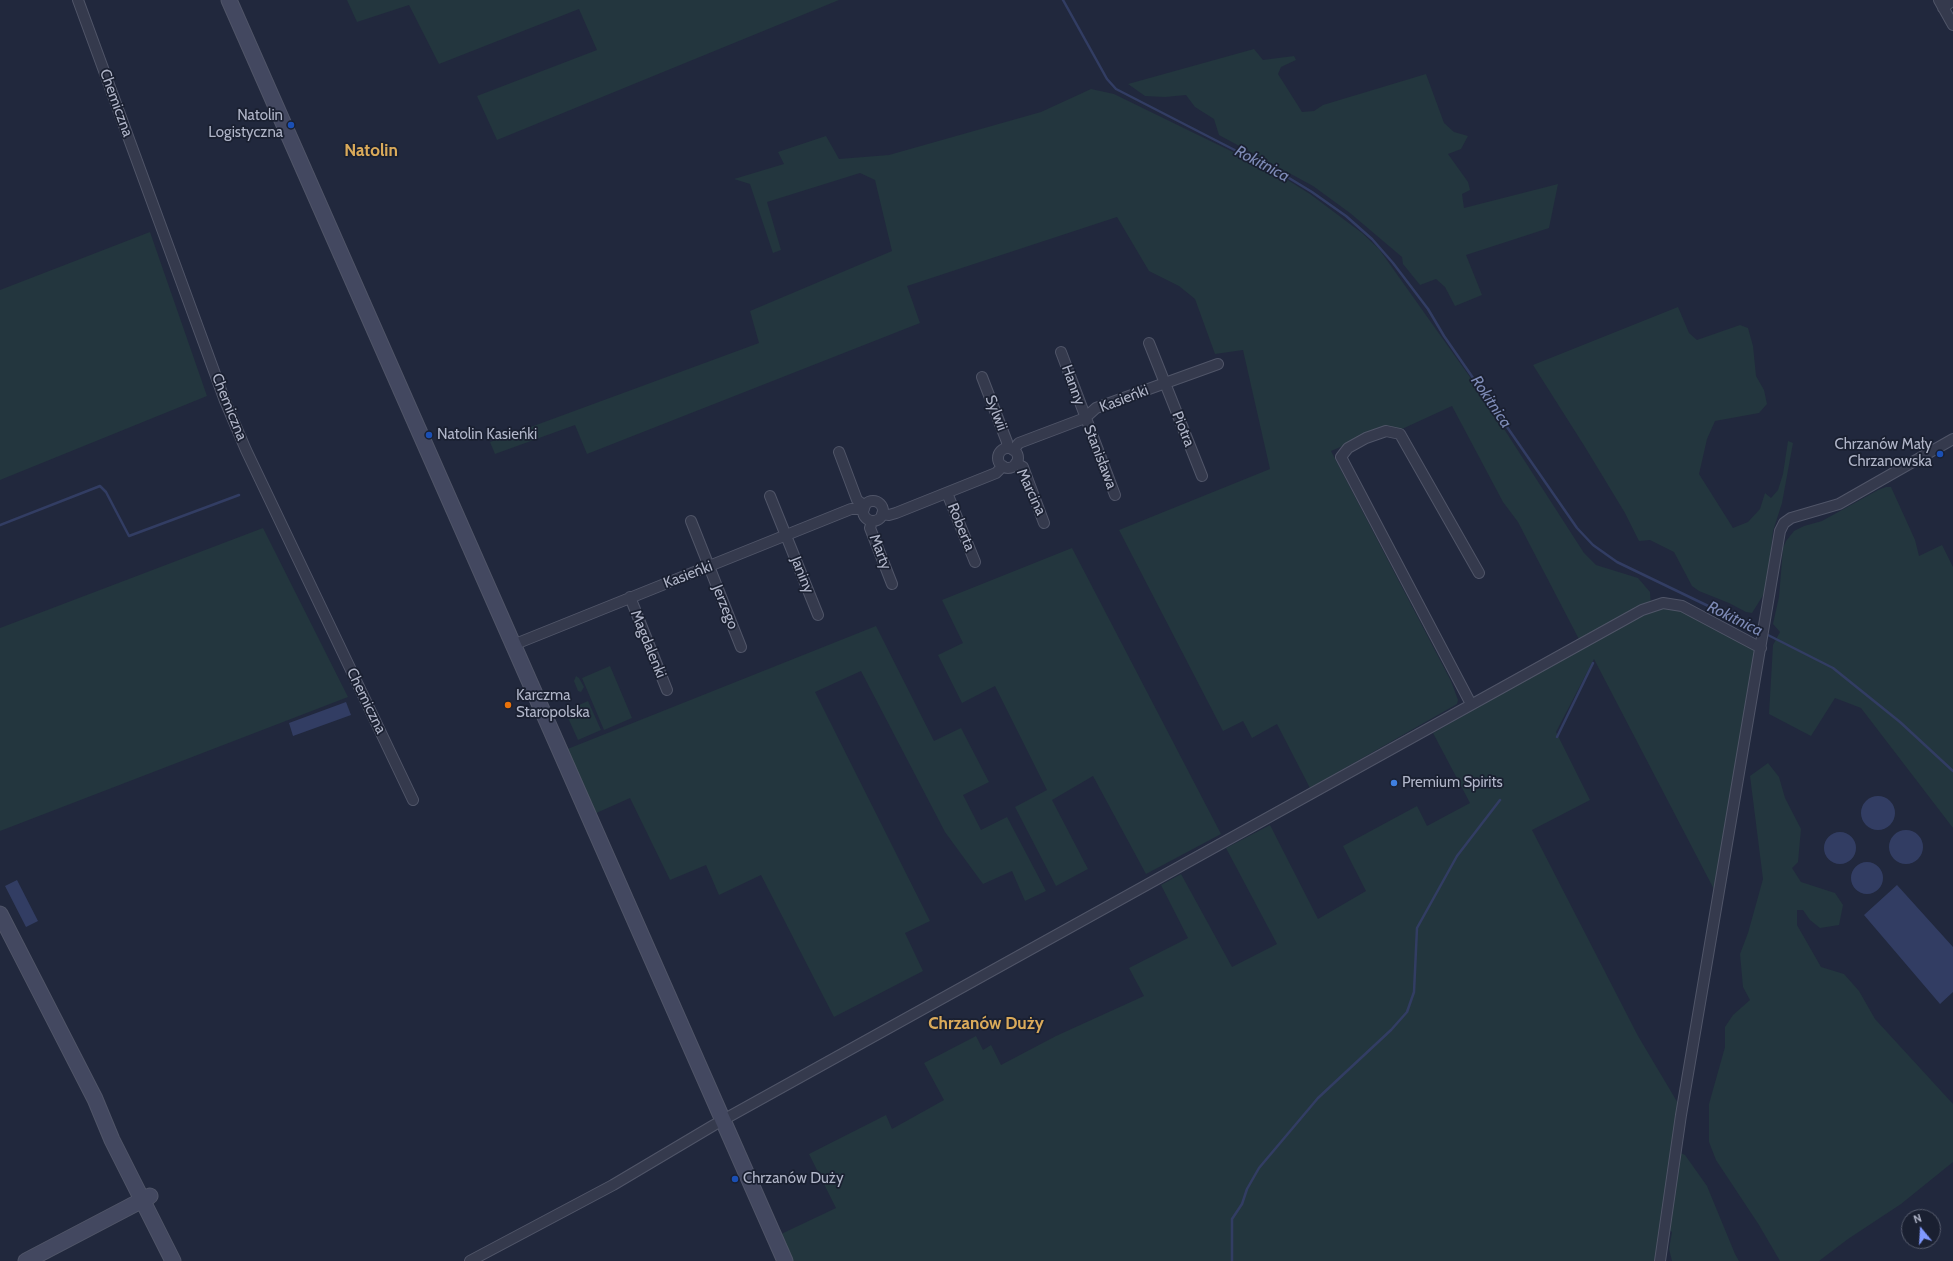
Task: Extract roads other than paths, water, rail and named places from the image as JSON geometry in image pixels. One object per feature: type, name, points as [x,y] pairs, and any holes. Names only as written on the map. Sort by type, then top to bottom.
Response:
[{"type":"street","name":"Chemiczna","points":[[78,0],[228,408],[413,800]]},
{"type":"street","points":[[229,0],[785,1261]]},
{"type":"street","points":[[1953,0],[1941,4],[1953,25]]},
{"type":"street","name":"Piotra","points":[[1149,343],[1202,476]]},
{"type":"street","name":"Hanny","points":[[1061,352],[1085,418]]},
{"type":"street","name":"Kasieńki","points":[[1010,449],[1019,443],[1085,418],[1096,408],[1218,364]]},
{"type":"street","name":"Sylwii","points":[[982,377],[1010,449]]},
{"type":"street","name":"Stanisława","points":[[1085,418],[1115,495]]},
{"type":"street","points":[[1471,704],[1341,457],[1348,448],[1366,438],[1386,431],[1400,434],[1478,573]]},
{"type":"street","points":[[1660,1261],[1681,1115],[1780,531],[1784,523],[1791,518],[1840,504],[1953,439]]},
{"type":"street","points":[[1004,449],[1010,449],[1017,456],[1016,463],[1011,467],[1002,466],[998,456],[1004,449]]},
{"type":"street","points":[[839,452],[857,500],[864,508],[865,517],[872,521],[880,518],[882,514],[882,506],[879,503],[873,502],[864,508]]},
{"type":"street","name":"Marcina","points":[[1016,463],[1023,467],[1044,523]]},
{"type":"street","points":[[882,514],[888,515],[896,513],[947,493],[996,473],[1002,466]]},
{"type":"street","name":"Roberta","points":[[947,493],[974,562]]},
{"type":"street","name":"Janiny","points":[[770,496],[818,615]]},
{"type":"street","name":"Kasieńki","points":[[513,645],[851,509],[864,508]]},
{"type":"street","name":"Jerzego","points":[[691,521],[741,647]]},
{"type":"street","name":"Marty","points":[[872,521],[870,528],[892,584]]},
{"type":"street","name":"Magdalenki","points":[[630,598],[667,690]]},
{"type":"street","points":[[470,1261],[613,1185],[723,1120],[1642,610],[1663,603],[1682,606],[1762,643]]},
{"type":"street","points":[[0,914],[95,1099],[112,1140],[183,1261]]},
{"type":"street","points":[[26,1261],[146,1198]]},
{"type":"street","points":[[146,1198],[173,1261]]},
{"type":"water","points":[[346,702],[351,715],[293,736],[289,723]]},
{"type":"water","points":[[1875,796],[1881,796],[1890,801],[1894,807],[1894,819],[1890,825],[1881,830],[1875,830],[1866,825],[1861,816],[1861,810],[1866,801]]},
{"type":"water","points":[[1906,830],[1918,835],[1923,847],[1918,859],[1906,864],[1894,859],[1889,847],[1894,835]]},
{"type":"water","points":[[1837,832],[1843,832],[1853,839],[1856,848],[1855,854],[1849,861],[1843,864],[1837,864],[1827,857],[1824,851],[1824,845],[1831,835]]},
{"type":"water","points":[[1864,862],[1870,862],[1879,866],[1883,878],[1879,890],[1870,894],[1864,894],[1855,890],[1851,881],[1851,875],[1855,866]]},
{"type":"water","points":[[17,880],[38,921],[26,927],[5,886]]},
{"type":"water","points":[[1897,885],[1953,947],[1953,992],[1940,1004],[1864,915]]},
{"type":"waterway","name":"Rokitnica","points":[[1063,0],[1107,79],[1116,89],[1289,178],[1346,216],[1372,239],[1393,263],[1428,309],[1444,336],[1577,528],[1593,545],[1617,562],[1760,631]]},
{"type":"waterway","points":[[0,525],[100,486],[106,492],[129,536],[239,495]]},
{"type":"waterway","name":"Rokitnica","points":[[1766,634],[1833,668],[1900,722],[1953,771]]},
{"type":"waterway","points":[[1557,737],[1593,663]]},
{"type":"waterway","points":[[1232,1261],[1232,1219],[1242,1204],[1247,1189],[1259,1168],[1318,1098],[1391,1030],[1407,1012],[1414,992],[1417,928],[1457,856],[1500,800]]},
{"type":"place","name":"Natolin Logistyczna","points":[[291,125]]},
{"type":"place","name":"Natolin Kasieńki","points":[[429,435]]},
{"type":"place","name":"Chrzanów Mały Chrzanowska","points":[[1940,454]]},
{"type":"place","name":"Karczma Staropolska","points":[[508,705]]},
{"type":"place","name":"Premium Spirits","points":[[1394,783]]},
{"type":"place","name":"Chrzanów Duży","points":[[735,1179]]},
{"type":"district","name":"Natolin","points":[[371,151]]},
{"type":"district","name":"Chrzanów Duży","points":[[986,1024]]}]
